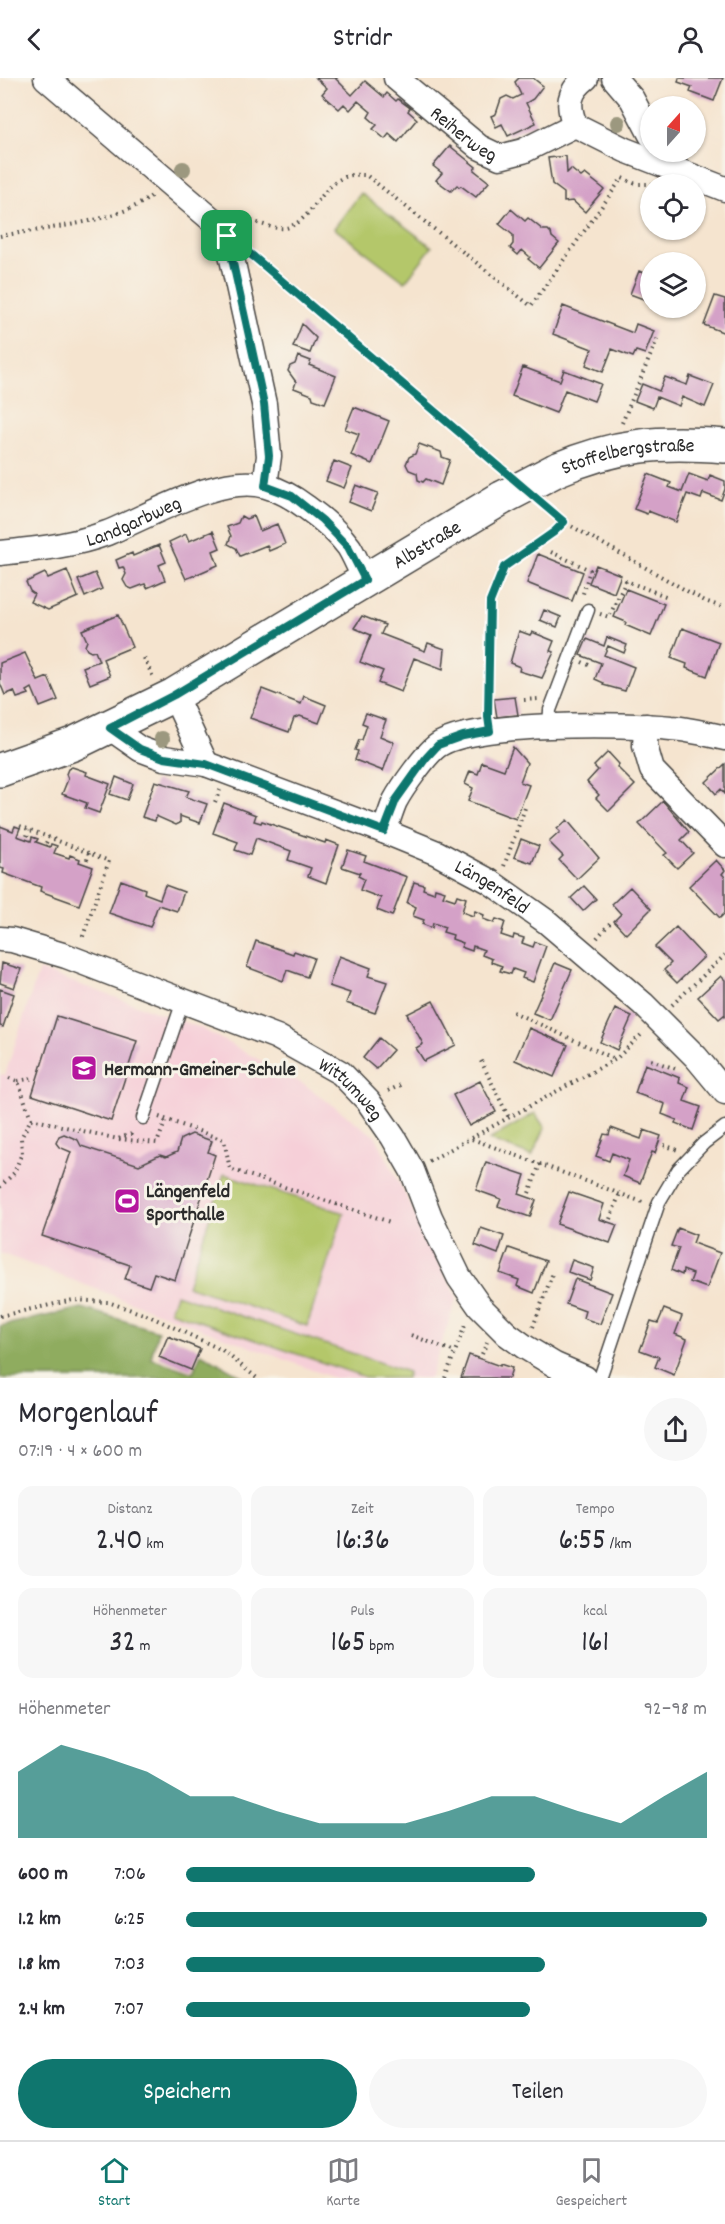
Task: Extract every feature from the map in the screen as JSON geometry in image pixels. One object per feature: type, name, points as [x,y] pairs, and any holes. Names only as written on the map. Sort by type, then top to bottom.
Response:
[{"type":"street","points":[[46,78],[222,230],[264,404],[269,456],[265,486]]},
{"type":"street","name":"Reiherweg","points":[[396,78],[479,147],[500,157],[523,151],[575,125]]},
{"type":"street","points":[[586,78],[575,89],[571,99],[569,110],[575,125],[658,166],[725,189]]},
{"type":"street","points":[[614,78],[632,99],[640,114]]},
{"type":"street","name":"Stoffelbergstraße","points":[[506,487],[583,458],[627,447],[667,443],[725,446]]},
{"type":"street","name":"Landgarbweg","points":[[0,553],[63,547],[106,533],[188,497],[216,488],[245,483],[265,486],[292,496],[322,520],[348,547],[365,580]]},
{"type":"street","name":"Albstraße","points":[[0,770],[110,728],[163,686],[365,580],[506,487]]},
{"type":"street","points":[[163,686],[206,764]]},
{"type":"street","points":[[384,831],[396,800],[426,758],[438,745],[463,736],[490,731],[596,725],[674,728],[725,738]]},
{"type":"street","points":[[646,726],[645,746],[652,770],[725,845]]},
{"type":"street","name":"Längenfeld","points":[[110,728],[140,749],[164,758],[206,764],[384,831],[437,853],[497,886],[560,932],[659,1018],[725,1092]]},
{"type":"street","name":"Wittumweg","points":[[0,939],[12,940],[74,960],[277,1037],[341,1073],[368,1101],[393,1137],[412,1170],[430,1217],[459,1277],[480,1307],[507,1334],[525,1347],[555,1365],[585,1378]]},
{"type":"lane","points":[[549,727],[550,710],[588,610]]},
{"type":"lane","points":[[143,1115],[183,1001]]},
{"type":"lane","points":[[600,1378],[657,1207],[678,1170],[704,1143],[725,1127]]},
{"type":"path","points":[[506,487],[263,264],[222,230],[229,216],[288,228],[306,216],[332,183],[349,175],[366,175],[531,306],[622,178],[636,184],[658,166]]},
{"type":"path","points":[[0,236],[105,217],[143,203],[167,181]]},
{"type":"path","points":[[627,447],[622,423],[659,335]]},
{"type":"path","points":[[537,499],[564,522],[705,602],[725,608]]},
{"type":"path","points":[[490,731],[488,717],[490,602],[504,567],[554,532],[564,522]]},
{"type":"path","points":[[551,552],[590,570],[579,606],[588,610],[609,617],[626,581],[668,597]]},
{"type":"path","points":[[144,658],[163,686]]},
{"type":"path","points":[[497,886],[525,808]]},
{"type":"path","points":[[20,826],[109,861],[74,960]]},
{"type":"path","points":[[27,836],[30,830]]},
{"type":"path","points":[[46,843],[49,837]]},
{"type":"path","points":[[66,850],[69,845]]},
{"type":"path","points":[[87,860],[89,853]]},
{"type":"path","points":[[412,1170],[616,1059],[725,955]]},
{"type":"path","points":[[513,1012],[616,1059]]},
{"type":"path","points":[[481,1061],[509,1118]]},
{"type":"path","points":[[9,1078],[18,1081],[34,1077]]},
{"type":"path","points":[[0,1187],[14,1173],[22,1153],[21,1138],[31,1119],[18,1081]]},
{"type":"path","points":[[118,1139],[131,1134],[143,1115],[166,1120],[224,1140],[230,1169],[390,1222]]},
{"type":"path","points":[[31,1119],[118,1139],[157,1143],[166,1120]]},
{"type":"path","points":[[471,1139],[657,1207]]},
{"type":"path","points":[[529,1193],[540,1164]]},
{"type":"path","points":[[610,1219],[620,1193]]},
{"type":"path","points":[[525,1347],[552,1275]]},
{"type":"path","points":[[0,1316],[73,1300],[108,1302],[149,1316],[222,1350],[257,1378]]},
{"type":"path","points":[[446,1378],[467,1320],[480,1307]]},
{"type":"path","points":[[411,1335],[455,1352]]},
{"type":"shaded area","points":[[39,970],[201,1028],[305,1085],[376,1137],[457,1297],[430,1378],[334,1378],[0,1253],[0,1074],[5,1075]]},
{"type":"green space","points":[[361,193],[432,247],[405,282],[334,228]]},
{"type":"green space","points":[[535,1113],[545,1128],[532,1156],[489,1140]]},
{"type":"green space","points":[[224,1174],[344,1213],[307,1326],[187,1286]]},
{"type":"green space","points":[[176,1294],[408,1372],[406,1378],[368,1378],[170,1311]]},
{"type":"green space","points":[[82,1308],[158,1331],[151,1358],[193,1373],[201,1353],[245,1378],[0,1378],[0,1326]]},
{"type":"building","points":[[316,78],[337,78],[352,95],[365,81],[384,97],[387,93],[396,101],[398,99],[410,108],[408,111],[417,119],[398,142],[389,134],[385,139],[373,129],[377,125],[368,117],[371,112],[358,101],[350,110],[344,104],[339,109],[322,94],[327,88]]},
{"type":"building","points":[[519,78],[533,78],[543,86],[533,99],[526,103],[536,123],[508,136],[502,124],[496,127],[491,116],[496,114],[501,99],[507,96],[513,99],[521,95],[515,82]]},
{"type":"building","points":[[679,78],[723,78],[714,101],[706,96],[690,92],[692,87],[678,82]]},
{"type":"building","points":[[450,146],[476,167],[474,170],[489,182],[476,197],[457,185],[451,191],[436,180],[442,173],[433,166]]},
{"type":"building","points":[[566,156],[567,173],[571,169],[581,177],[585,174],[604,189],[585,212],[573,201],[564,202],[564,193],[552,184],[548,158]]},
{"type":"building","points":[[511,209],[525,221],[528,218],[543,230],[548,230],[559,243],[539,268],[528,259],[530,257],[522,250],[518,255],[510,248],[513,244],[513,235],[499,224]]},
{"type":"building","points":[[639,271],[640,271],[640,298],[630,294]]},
{"type":"building","points":[[715,296],[725,299],[725,333],[704,325]]},
{"type":"building","points":[[563,306],[633,333],[636,324],[654,331],[645,354],[636,351],[633,357],[612,349],[603,372],[586,365],[592,349],[553,334]]},
{"type":"building","points":[[302,324],[316,338],[310,353],[293,347]]},
{"type":"building","points":[[298,356],[311,361],[309,365],[336,376],[325,403],[294,388],[296,382],[288,371],[290,366],[295,364]]},
{"type":"building","points":[[523,367],[560,381],[564,370],[601,384],[594,401],[565,390],[556,413],[512,396]]},
{"type":"building","points":[[690,376],[714,385],[705,407],[682,397],[679,406],[657,397],[653,408],[635,401],[642,384],[659,391],[665,377],[687,385]]},
{"type":"building","points":[[354,407],[389,421],[372,464],[351,455],[359,434],[345,429]]},
{"type":"building","points":[[419,444],[441,452],[442,457],[450,460],[441,485],[426,479],[423,482],[418,480],[417,473],[409,470],[406,464],[409,457],[415,454]]},
{"type":"building","points":[[334,461],[352,468],[344,488],[326,481]]},
{"type":"building","points":[[648,474],[671,483],[669,487],[682,492],[689,474],[708,481],[710,475],[725,481],[725,489],[721,500],[703,493],[701,499],[687,494],[676,522],[648,511],[647,514],[634,509]]},
{"type":"building","points":[[356,485],[378,493],[371,511],[349,502]]},
{"type":"building","points":[[241,516],[246,519],[254,516],[260,531],[277,524],[285,544],[269,551],[267,545],[240,556],[236,548],[228,544],[231,536],[227,527],[238,523]]},
{"type":"building","points":[[213,531],[220,548],[213,551],[218,565],[186,579],[169,542],[186,534],[189,541]]},
{"type":"building","points":[[159,545],[166,562],[159,565],[165,580],[147,588],[145,584],[132,589],[127,587],[123,580],[126,574],[123,567],[119,568],[116,560],[132,553],[133,556]]},
{"type":"building","points":[[538,554],[583,572],[572,601],[527,583]]},
{"type":"building","points":[[596,565],[621,575],[614,593],[589,583]]},
{"type":"building","points":[[67,570],[78,597],[48,610],[30,602],[34,594],[26,582],[45,573],[48,578]]},
{"type":"building","points":[[95,573],[102,589],[85,597],[78,580]]},
{"type":"building","points":[[626,589],[664,604],[651,636],[625,625],[626,622],[614,617]]},
{"type":"building","points":[[544,610],[561,617],[557,627],[540,620]]},
{"type":"building","points":[[118,615],[132,647],[103,659],[110,676],[90,684],[83,667],[99,661],[95,651],[87,650],[85,646],[87,641],[82,630]]},
{"type":"building","points":[[362,616],[385,625],[381,634],[425,651],[428,643],[445,649],[443,669],[414,658],[401,692],[378,683],[383,671],[360,662],[371,635],[354,628]]},
{"type":"building","points":[[682,628],[719,642],[707,676],[686,668],[687,664],[671,658]]},
{"type":"building","points":[[519,631],[530,635],[532,632],[554,641],[550,651],[554,652],[542,678],[519,671],[520,667],[510,663]]},
{"type":"building","points":[[607,637],[627,645],[624,653],[608,646],[604,655],[634,667],[625,691],[603,685],[604,683],[595,679],[601,663],[580,655],[587,639],[604,646]]},
{"type":"building","points":[[25,653],[38,681],[48,677],[58,700],[40,707],[32,688],[27,691],[29,694],[17,698],[14,691],[5,695],[0,683],[0,663]]},
{"type":"building","points":[[262,689],[301,704],[304,696],[326,705],[319,723],[300,716],[294,718],[289,732],[250,718]]},
{"type":"building","points":[[515,697],[518,715],[497,717],[494,699]]},
{"type":"building","points":[[366,713],[386,720],[380,736],[394,742],[383,771],[355,760],[358,751],[355,750],[359,740],[362,740],[367,725],[362,723]]},
{"type":"building","points":[[513,747],[527,763],[520,782],[529,785],[516,819],[468,801],[473,788],[465,784],[470,771],[478,774],[482,762],[504,770]]},
{"type":"building","points":[[608,752],[619,764],[617,767],[635,785],[609,811],[596,798],[599,795],[587,782],[598,770],[594,766]]},
{"type":"building","points":[[725,764],[725,794],[721,789],[716,794],[706,782]]},
{"type":"building","points":[[72,767],[110,784],[99,813],[85,808],[87,803],[62,794],[68,779],[66,774]]},
{"type":"building","points":[[116,777],[133,784],[127,800],[110,794]]},
{"type":"building","points":[[155,781],[189,791],[186,797],[207,804],[200,823],[180,816],[180,823],[176,825],[156,816],[155,821],[142,817]]},
{"type":"building","points":[[663,801],[689,832],[681,840],[693,853],[677,868],[664,855],[667,853],[639,824]]},
{"type":"building","points":[[224,803],[256,815],[254,821],[261,823],[262,821],[325,843],[326,840],[339,845],[326,883],[308,876],[311,868],[288,860],[291,851],[256,838],[250,855],[235,850],[238,842],[213,833]]},
{"type":"building","points":[[567,820],[599,858],[577,879],[559,860],[563,856],[549,842],[560,832],[557,829]]},
{"type":"building","points":[[0,826],[13,831],[15,826],[20,828],[17,836],[31,841],[32,837],[38,839],[36,842],[50,847],[51,844],[57,846],[54,853],[69,858],[70,855],[80,859],[79,862],[93,867],[79,905],[40,891],[41,887],[3,873],[4,869],[0,868]]},
{"type":"building","points":[[521,839],[539,846],[532,863],[514,857]]},
{"type":"building","points":[[348,850],[366,856],[364,861],[407,877],[392,916],[377,910],[381,898],[360,890],[364,879],[358,876],[360,873],[342,867]]},
{"type":"building","points":[[716,860],[725,870],[722,874],[725,877],[725,913],[720,918],[689,886]]},
{"type":"building","points":[[121,880],[145,889],[144,893],[160,899],[165,885],[184,892],[177,911],[158,905],[150,927],[109,913]]},
{"type":"building","points":[[414,882],[424,885],[423,889],[434,893],[435,888],[445,891],[443,896],[455,900],[457,895],[466,898],[462,912],[473,916],[475,911],[484,915],[483,919],[494,923],[496,919],[505,922],[501,935],[513,939],[514,935],[524,938],[522,943],[533,947],[535,942],[546,946],[533,982],[522,978],[524,973],[513,969],[511,974],[500,971],[502,966],[482,955],[484,950],[473,946],[472,951],[461,947],[463,943],[452,939],[453,935],[443,932],[445,927],[433,923],[432,928],[422,924],[424,920],[413,916],[416,907],[407,903]]},
{"type":"building","points":[[584,886],[596,899],[583,911],[571,898]]},
{"type":"building","points":[[630,887],[651,909],[626,934],[614,921],[621,914],[612,904]]},
{"type":"building","points":[[676,927],[704,957],[677,983],[664,970],[671,963],[655,947]]},
{"type":"building","points":[[256,941],[293,954],[294,951],[314,958],[307,977],[287,970],[283,981],[247,967]]},
{"type":"building","points":[[339,956],[371,968],[368,976],[387,982],[375,1013],[346,1003],[350,993],[329,986]]},
{"type":"building","points":[[2,963],[21,969],[14,988],[0,983]]},
{"type":"building","points":[[555,963],[572,970],[550,1020],[533,1013]]},
{"type":"building","points":[[721,976],[725,980],[725,1016],[719,1019],[698,997]]},
{"type":"building","points":[[0,989],[14,994],[3,1027],[0,1026]]},
{"type":"building","points":[[433,1001],[456,1045],[424,1061],[416,1048],[423,1044],[407,1014]]},
{"type":"building","points":[[615,1009],[632,1016],[617,1050],[600,1042]]},
{"type":"building","name":"Hermann-Gmeiner-Schule","points":[[57,1016],[137,1041],[111,1121],[32,1095]]},
{"type":"building","points":[[529,1028],[568,1045],[554,1077],[515,1060]]},
{"type":"building","points":[[379,1038],[393,1050],[376,1069],[363,1058]]},
{"type":"building","points":[[645,1064],[680,1078],[679,1083],[689,1087],[684,1101],[701,1107],[693,1130],[675,1123],[677,1120],[662,1114],[665,1104],[635,1093]]},
{"type":"building","points":[[480,1081],[496,1112],[469,1126],[453,1095]]},
{"type":"building","points":[[611,1128],[641,1139],[644,1130],[661,1136],[640,1183],[623,1176],[629,1160],[612,1153],[609,1161],[596,1156],[604,1134],[609,1135]]},
{"type":"building","name":"Längenfeld Sporthalle","points":[[64,1134],[78,1140],[81,1146],[139,1165],[160,1155],[166,1157],[177,1152],[181,1139],[192,1134],[212,1141],[208,1152],[215,1155],[175,1280],[154,1273],[149,1287],[125,1279],[130,1265],[42,1236],[71,1152],[59,1147],[56,1143],[59,1136]]},
{"type":"building","points":[[486,1162],[525,1175],[519,1194],[536,1200],[530,1217],[498,1206],[501,1199],[476,1190]]},
{"type":"building","points":[[569,1192],[604,1204],[599,1219],[617,1225],[610,1243],[557,1224]]},
{"type":"building","points":[[481,1228],[504,1236],[498,1254],[475,1245]]},
{"type":"building","points":[[678,1228],[696,1235],[693,1243],[720,1253],[707,1288],[690,1282],[693,1274],[683,1270],[682,1275],[671,1270],[679,1248],[671,1246]]},
{"type":"building","points":[[509,1248],[546,1261],[534,1293],[517,1286],[519,1280],[500,1273]]},
{"type":"building","points":[[572,1260],[594,1268],[590,1280],[568,1272]]},
{"type":"building","points":[[575,1279],[612,1293],[600,1324],[583,1318],[585,1311],[566,1304]]},
{"type":"building","points":[[664,1309],[682,1316],[675,1334],[687,1339],[674,1375],[655,1367],[659,1357],[640,1350],[651,1321],[658,1323]]},
{"type":"building","points":[[168,1336],[200,1349],[191,1370],[159,1357]]},
{"type":"building","points":[[469,1355],[512,1368],[509,1378],[461,1378]]},
{"type":"place","name":"Hermann-Gmeiner-Schule","points":[[84,1068]]},
{"type":"place","name":"Längenfeld Sporthalle","points":[[127,1201]]},
{"type":"route","points":[[227,236],[564,522],[554,532],[504,567],[490,602],[488,717],[490,731],[463,736],[438,745],[396,800],[384,831],[206,764],[164,758],[140,749],[110,728],[174,695],[365,580],[348,547],[315,513],[292,496],[265,486],[269,456],[264,404],[227,236]]}]
